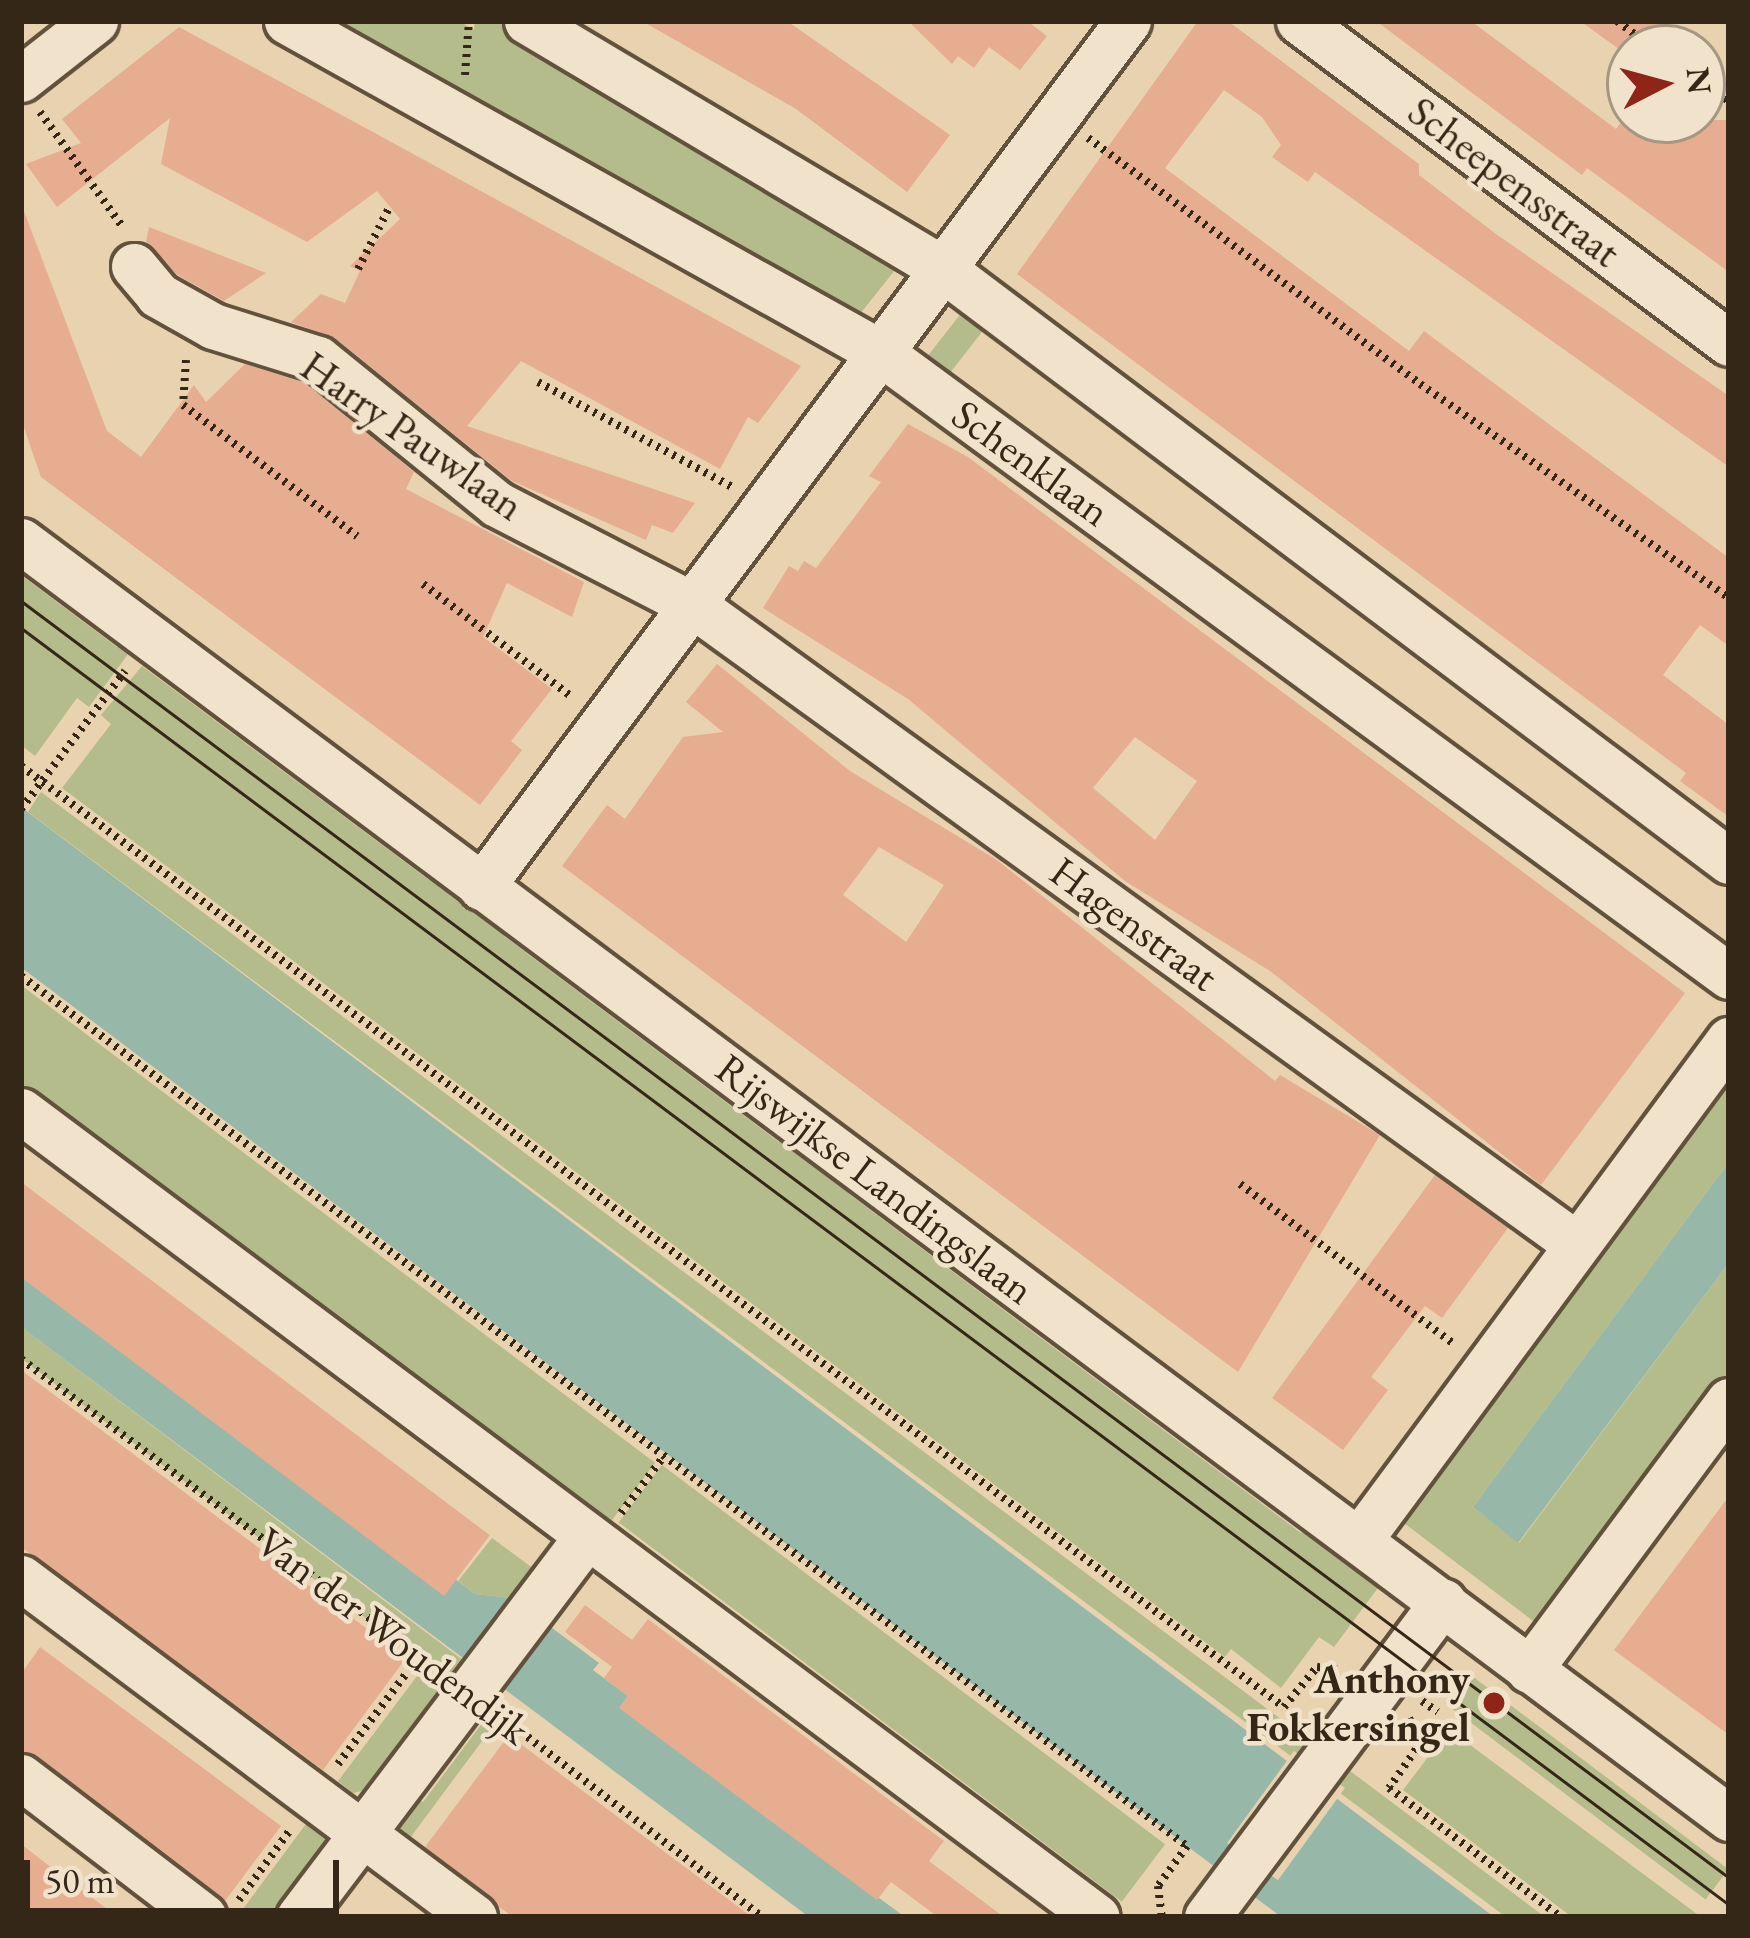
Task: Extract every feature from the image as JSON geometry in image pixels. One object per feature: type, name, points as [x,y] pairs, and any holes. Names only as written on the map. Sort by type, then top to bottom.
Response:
[{"type":"street","points":[[27,91],[95,21]]},
{"type":"street","name":"Schenklaan","points":[[287,21],[881,352],[1729,976]]},
{"type":"street","points":[[527,21],[943,269],[1729,861]]},
{"type":"street","points":[[481,887],[1128,21]]},
{"type":"street","name":"Scheepensstraat","points":[[1299,21],[1729,343]]},
{"type":"street","name":"Harry Pauwlaan","points":[[134,266],[158,295],[189,313],[318,359],[497,504],[693,605]]},
{"type":"street","name":"Rijswijkse Landingslaan","points":[[21,541],[1729,1818]]},
{"type":"street","name":"Hagenstraat","points":[[693,605],[1576,1244]]},
{"type":"street","points":[[1360,1539],[1729,1040]]},
{"type":"street","points":[[21,1111],[1097,1917]]},
{"type":"street","points":[[1529,1670],[1729,1401]]},
{"type":"street","points":[[299,1917],[552,1582],[592,1539]]},
{"type":"street","points":[[21,1578],[474,1917]]},
{"type":"street","points":[[1208,1917],[1443,1601]]},
{"type":"street","points":[[21,1777],[204,1917]]},
{"type":"path","points":[[27,91],[121,221],[134,266]]},
{"type":"path","points":[[1058,116],[1420,384],[1729,598]]},
{"type":"path","points":[[358,269],[389,208]]},
{"type":"path","points":[[189,313],[183,405],[357,536]]},
{"type":"path","points":[[538,382],[767,507]]},
{"type":"path","points":[[423,584],[578,702]]},
{"type":"path","points":[[21,808],[151,638]]},
{"type":"path","points":[[21,766],[1284,1707],[1317,1667],[1388,1675],[1421,1742],[1389,1788],[1561,1917]]},
{"type":"path","points":[[21,976],[1186,1846],[1158,1886],[1162,1917]]},
{"type":"path","points":[[1240,1184],[1456,1346]]},
{"type":"path","name":"Van der Woudendijk","points":[[21,1359],[470,1689],[762,1917]]},
{"type":"path","points":[[592,1539],[664,1456]]},
{"type":"green space","points":[[310,21],[459,21],[474,30],[475,21],[500,21],[903,260],[860,314],[849,312]]},
{"type":"green space","points":[[966,307],[988,324],[951,372],[928,355]]},
{"type":"green space","points":[[21,575],[117,647],[127,636],[137,642],[89,707],[77,698],[35,756],[21,745]]},
{"type":"green space","points":[[142,666],[429,880],[438,869],[513,924],[504,936],[779,1142],[789,1131],[857,1181],[849,1194],[1301,1533],[1311,1522],[1386,1577],[1334,1647],[1319,1637],[1281,1688],[1231,1649],[1225,1657],[62,788],[111,724],[101,715]]},
{"type":"green space","points":[[41,792],[1545,1917],[1506,1917],[28,812]]},
{"type":"green space","points":[[21,935],[1334,1917],[1294,1917],[21,965]]},
{"type":"green space","points":[[21,985],[655,1463],[600,1536],[21,1099]]},
{"type":"green space","points":[[1729,1064],[1729,1162],[1473,1507],[1519,1543],[1729,1263],[1729,1375],[1541,1627],[1392,1514]]},
{"type":"green space","points":[[21,1327],[462,1659],[447,1679],[21,1358]]},
{"type":"green space","points":[[662,1465],[1165,1844],[1122,1902],[619,1523]]},
{"type":"green space","points":[[492,1538],[534,1569],[513,1598],[475,1594],[458,1581]]},
{"type":"green space","points":[[420,1672],[441,1688],[362,1791],[353,1793],[338,1781]]},
{"type":"green space","points":[[1468,1673],[1728,1869],[1705,1900],[1445,1703]]},
{"type":"green space","points":[[486,1718],[494,1725],[410,1838],[388,1822],[410,1793],[423,1802]]},
{"type":"green space","points":[[1434,1718],[1701,1917],[1572,1917],[1403,1790],[1447,1732]]},
{"type":"green space","points":[[306,1824],[328,1840],[270,1917],[237,1917]]},
{"type":"shaded area","points":[[21,807],[1494,1917],[1281,1917],[21,967]]},
{"type":"shaded area","points":[[1729,1162],[1729,1263],[1518,1543],[1473,1507]]},
{"type":"shaded area","points":[[21,1253],[475,1594],[512,1598],[599,1663],[593,1670],[628,1696],[620,1708],[905,1917],[809,1917],[21,1327]]},
{"type":"pier","points":[[1294,1751],[1345,1788],[1278,1880],[1227,1843]]},
{"type":"building","points":[[642,21],[787,21],[950,135],[907,192],[796,109]]},
{"type":"building","points":[[908,21],[1027,21],[1047,36],[1020,70],[989,47],[974,68],[958,56],[952,64]]},
{"type":"building","points":[[1198,21],[1228,21],[1419,164],[1419,175],[1496,234],[1729,396],[1729,467],[1315,172],[1308,182],[1272,157],[1281,145],[1262,117],[1224,90],[1165,168],[1409,351],[1424,331],[1729,558],[1729,646],[1700,625],[1663,675],[1729,725],[1729,817],[1680,781],[1686,773],[1017,274]]},
{"type":"building","points":[[1376,21],[1471,21],[1606,122],[1606,144],[1726,144],[1729,120],[1729,272],[1587,168],[1582,175]]},
{"type":"building","points":[[1580,21],[1674,21],[1606,24],[1606,40]]},
{"type":"building","points":[[179,27],[801,366],[758,423],[748,417],[720,469],[521,361],[467,426],[695,503],[673,533],[652,525],[646,540],[512,481],[335,338],[291,322],[321,294],[345,303],[360,271],[350,266],[400,219],[377,191],[307,242],[161,164],[170,118],[57,207],[26,164],[81,143],[62,119]]},
{"type":"building","points":[[24,211],[107,431],[141,457],[194,385],[206,402],[245,364],[305,383],[414,472],[406,489],[584,582],[572,617],[507,583],[483,637],[552,689],[511,741],[522,750],[480,805],[41,477],[21,419]]},
{"type":"building","points":[[149,227],[266,273],[224,301],[176,274],[146,242]]},
{"type":"building","points":[[908,424],[968,457],[1685,993],[1541,1185],[1270,971],[1125,881],[908,699],[763,608],[789,566],[798,571],[804,561],[816,568],[881,482],[869,476]],"holes":[[[1135,737],[1197,781],[1155,840],[1093,788]]]},
{"type":"building","points":[[717,664],[850,771],[997,860],[1275,1081],[1280,1075],[1380,1135],[1238,1372],[562,866],[607,805],[625,819],[683,737],[723,732],[686,702]],"holes":[[[879,847],[944,885],[906,942],[843,895]]]},
{"type":"building","points":[[1435,1175],[1508,1228],[1442,1318],[1425,1306],[1371,1377],[1388,1390],[1343,1450],[1272,1398]]},
{"type":"building","points":[[21,1182],[490,1535],[444,1596],[21,1277]]},
{"type":"building","points":[[21,1370],[406,1658],[323,1770],[21,1547]]},
{"type":"building","points":[[1729,1496],[1729,1735],[1614,1650]]},
{"type":"building","points":[[585,1605],[632,1640],[648,1619],[944,1841],[929,1861],[1004,1917],[938,1917],[891,1882],[877,1900],[619,1708],[628,1696],[604,1678],[612,1667],[565,1632]]},
{"type":"building","points":[[40,1647],[281,1826],[225,1901],[21,1751],[21,1674]]},
{"type":"building","points":[[509,1735],[752,1917],[513,1917],[498,1906],[425,1847]]},
{"type":"building","points":[[21,1844],[48,1865],[118,1917],[21,1917]]},
{"type":"tram line","points":[[21,601],[1729,1878]]},
{"type":"tram line","points":[[21,628],[1729,1905]]},
{"type":"place","name":"Anthony Fokkersingel","points":[[1494,1703]]}]
